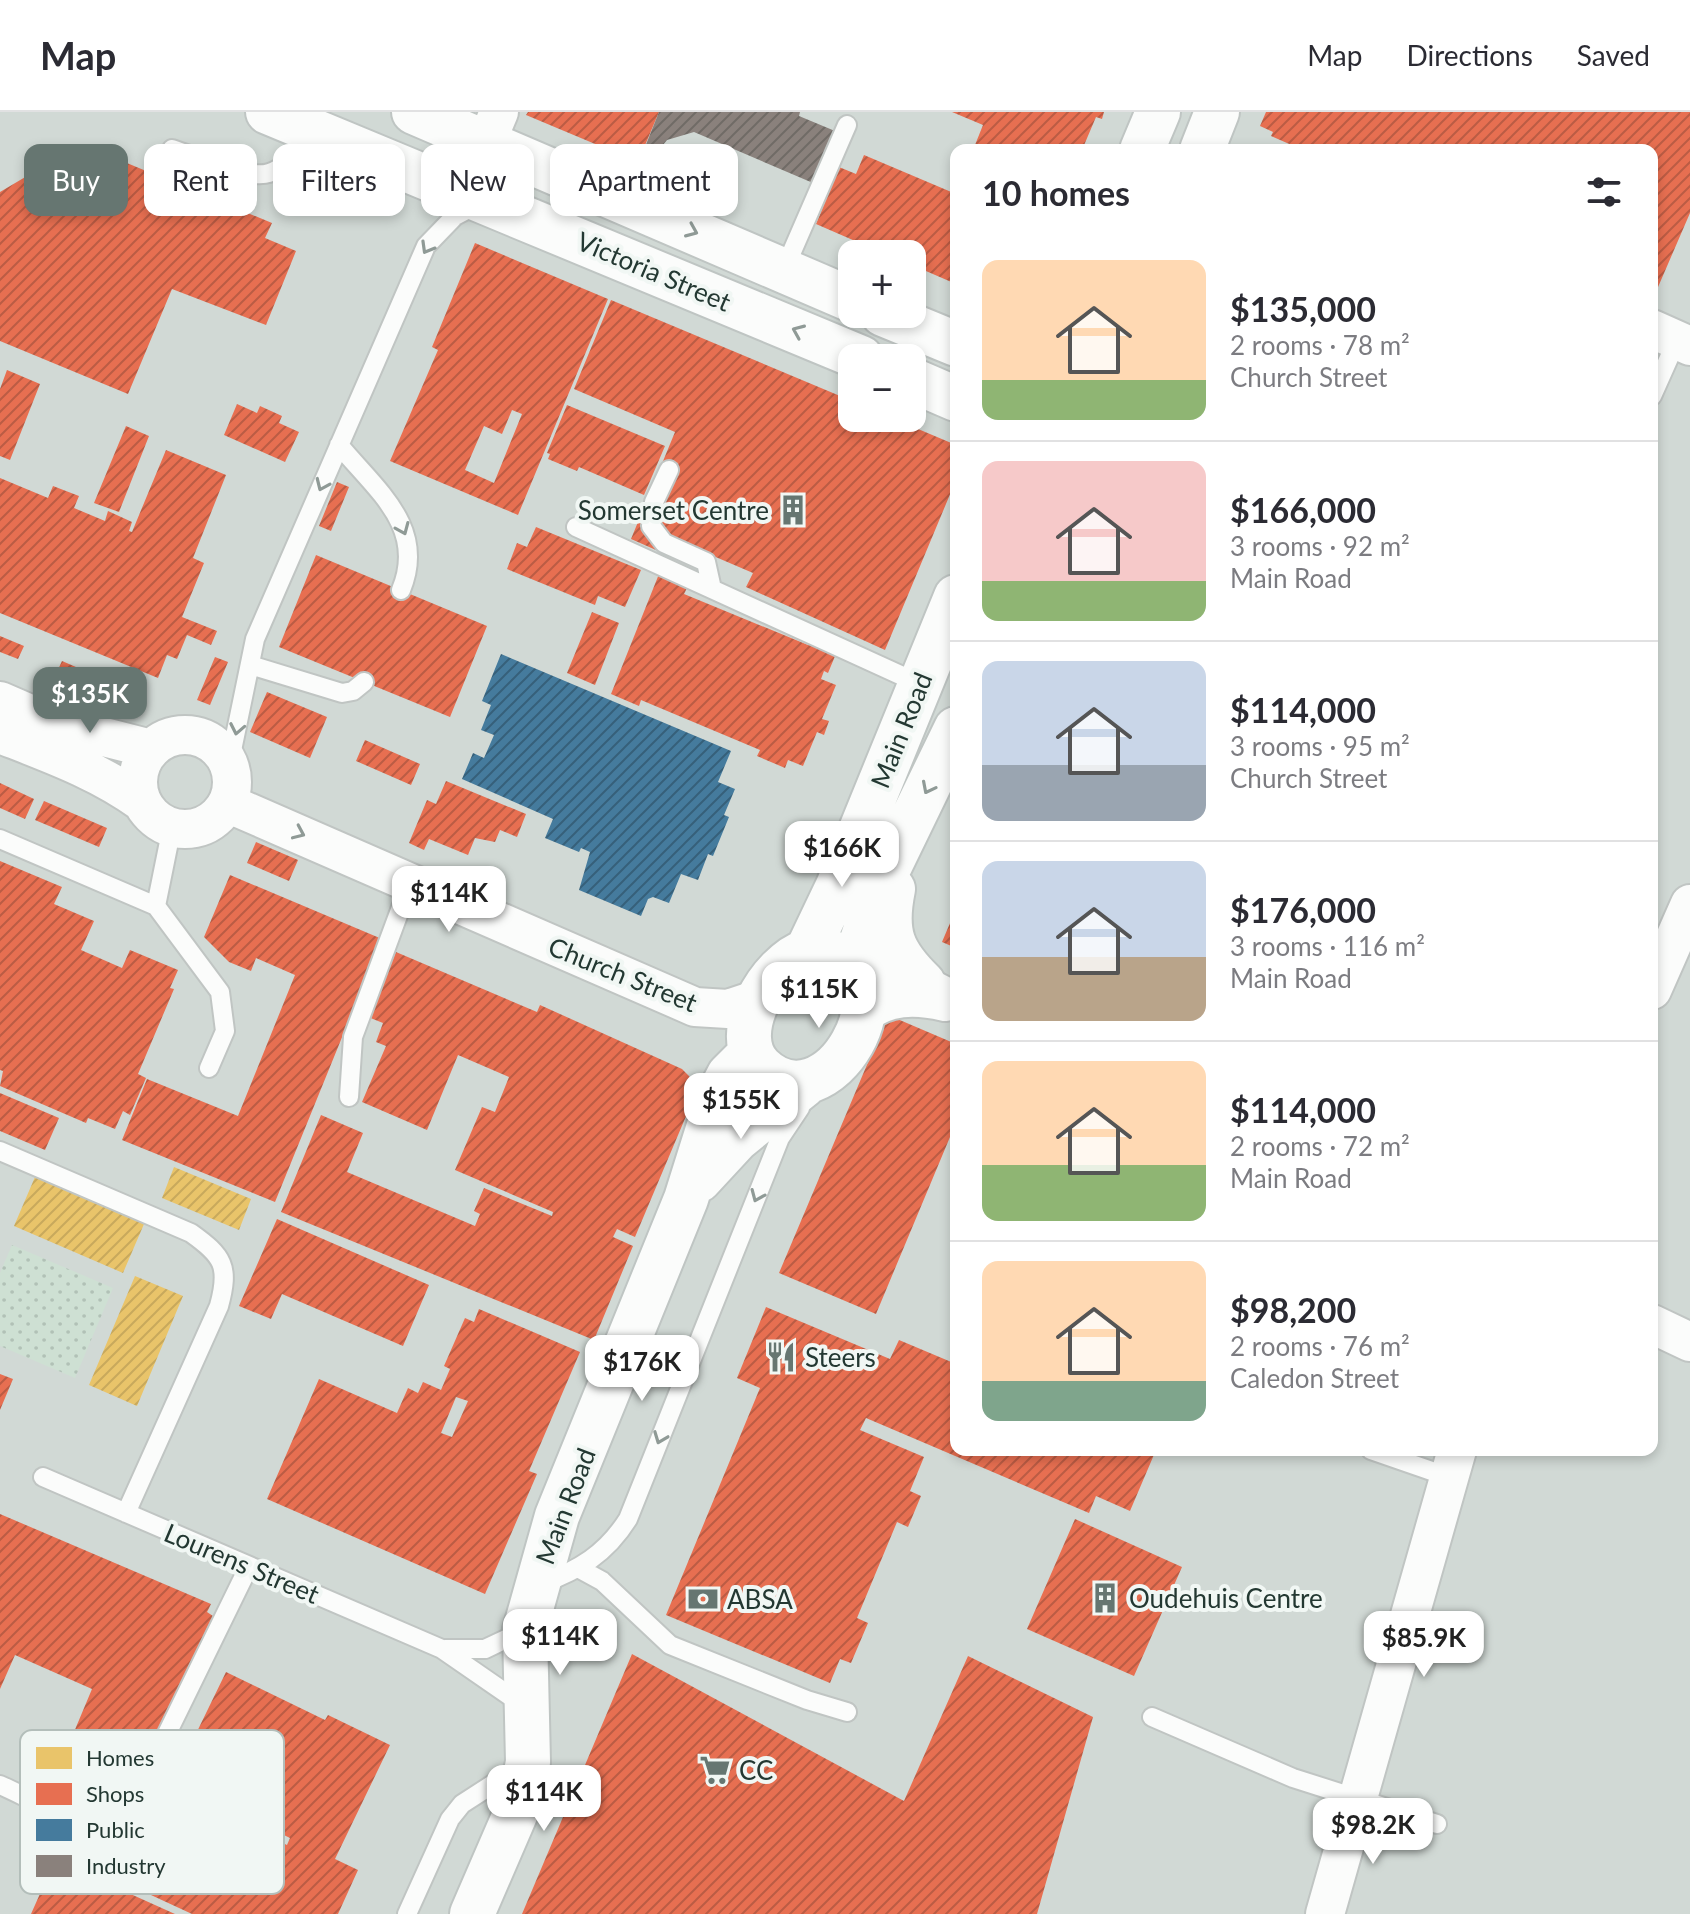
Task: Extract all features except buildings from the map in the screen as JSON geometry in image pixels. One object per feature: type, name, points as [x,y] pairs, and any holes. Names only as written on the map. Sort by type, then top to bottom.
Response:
[{"type":"main road","name":"Victoria Street","points":[[268,112],[421,174]]},
{"type":"main road","name":"Victoria Street","points":[[414,112],[493,128],[838,294]]},
{"type":"main road","points":[[1145,144],[1158,112]]},
{"type":"main road","name":"Victoria Street","points":[[523,216],[838,348]]},
{"type":"main road","points":[[917,328],[950,342]]},
{"type":"main road","points":[[926,386],[950,396]]},
{"type":"main road","name":"Main Road","points":[[807,951],[838,886],[950,612]]},
{"type":"main road","name":"Main Road","points":[[855,966],[871,909],[950,746]]},
{"type":"main road","points":[[902,847],[891,895],[890,931],[897,955],[945,996]]},
{"type":"main road","points":[[807,951],[840,954],[855,966],[865,990],[862,1015],[843,1055],[812,1082],[773,1076],[751,1053],[749,1030],[758,999],[789,964],[807,951]]},
{"type":"main road","name":"Main Road","points":[[472,1914],[520,1803],[528,1762],[525,1630],[557,1516],[686,1199],[719,1094],[729,1075],[751,1053]]},
{"type":"main road","name":"Main Road","points":[[686,1199],[721,1153],[812,1082]]},
{"type":"street","points":[[0,701],[77,731],[151,749]]},
{"type":"street","points":[[0,734],[110,779],[143,803],[155,818],[172,827],[200,827],[216,817],[227,803],[232,784],[229,765],[219,749],[195,735],[166,738],[151,749],[138,775],[143,803]]},
{"type":"street","name":"Church Street","points":[[227,803],[695,1007],[728,1009],[758,999]]},
{"type":"street","points":[[1658,962],[1663,938],[1690,904]]},
{"type":"street","points":[[855,966],[883,967],[945,996]]},
{"type":"street","points":[[862,1015],[877,1004],[894,998],[945,996]]},
{"type":"street","points":[[1658,1327],[1690,1342]]},
{"type":"street","points":[[1325,1914],[1453,1463]]},
{"type":"lane","points":[[784,270],[847,125]]},
{"type":"lane","points":[[257,173],[267,174],[290,161],[316,132]]},
{"type":"lane","points":[[229,765],[255,639],[426,246],[455,216]]},
{"type":"lane","points":[[1658,379],[1673,338]]},
{"type":"lane","points":[[339,445],[391,507],[406,533],[410,563],[401,590]]},
{"type":"lane","points":[[669,470],[654,502],[651,526],[664,543],[706,562],[712,589]]},
{"type":"lane","points":[[576,527],[920,684]]},
{"type":"lane","points":[[250,665],[342,693],[353,691],[364,682]]},
{"type":"lane","points":[[156,906],[172,827]]},
{"type":"lane","points":[[0,839],[156,906],[220,992],[225,1031],[209,1068]]},
{"type":"lane","points":[[349,1097],[353,1037],[410,883]]},
{"type":"lane","points":[[536,1585],[580,1569],[615,1540],[628,1519],[780,1138],[812,1082]]},
{"type":"lane","points":[[0,1151],[191,1233],[212,1248],[225,1270],[219,1306],[126,1513]]},
{"type":"lane","points":[[1409,1456],[1453,1463]]},
{"type":"lane","name":"Lourens Street","points":[[43,1477],[442,1649],[526,1706]]},
{"type":"lane","points":[[169,1730],[249,1566]]},
{"type":"lane","points":[[580,1569],[602,1581],[670,1645],[807,1700],[847,1712]]},
{"type":"lane","name":"Lourens Street","points":[[442,1649],[485,1649],[525,1630]]},
{"type":"lane","points":[[1152,1717],[1293,1778],[1437,1824]]},
{"type":"lane","points":[[407,1914],[450,1819],[462,1804],[528,1762]]},
{"type":"lane","points":[[0,1785],[20,1794]]},
{"type":"shaded area","points":[[0,112],[1690,112],[1690,1914],[0,1914]]},
{"type":"green space","points":[[12,1245],[113,1288],[75,1378],[0,1346],[0,1273]]},
{"type":"place","name":"Somerset Centre","points":[[793,510]]},
{"type":"place","name":"Steers","points":[[781,1357]]},
{"type":"place","name":"Oudehuis Centre","points":[[1105,1598]]},
{"type":"place","name":"ABSA","points":[[703,1599]]},
{"type":"place","name":"CC","points":[[715,1770]]}]
